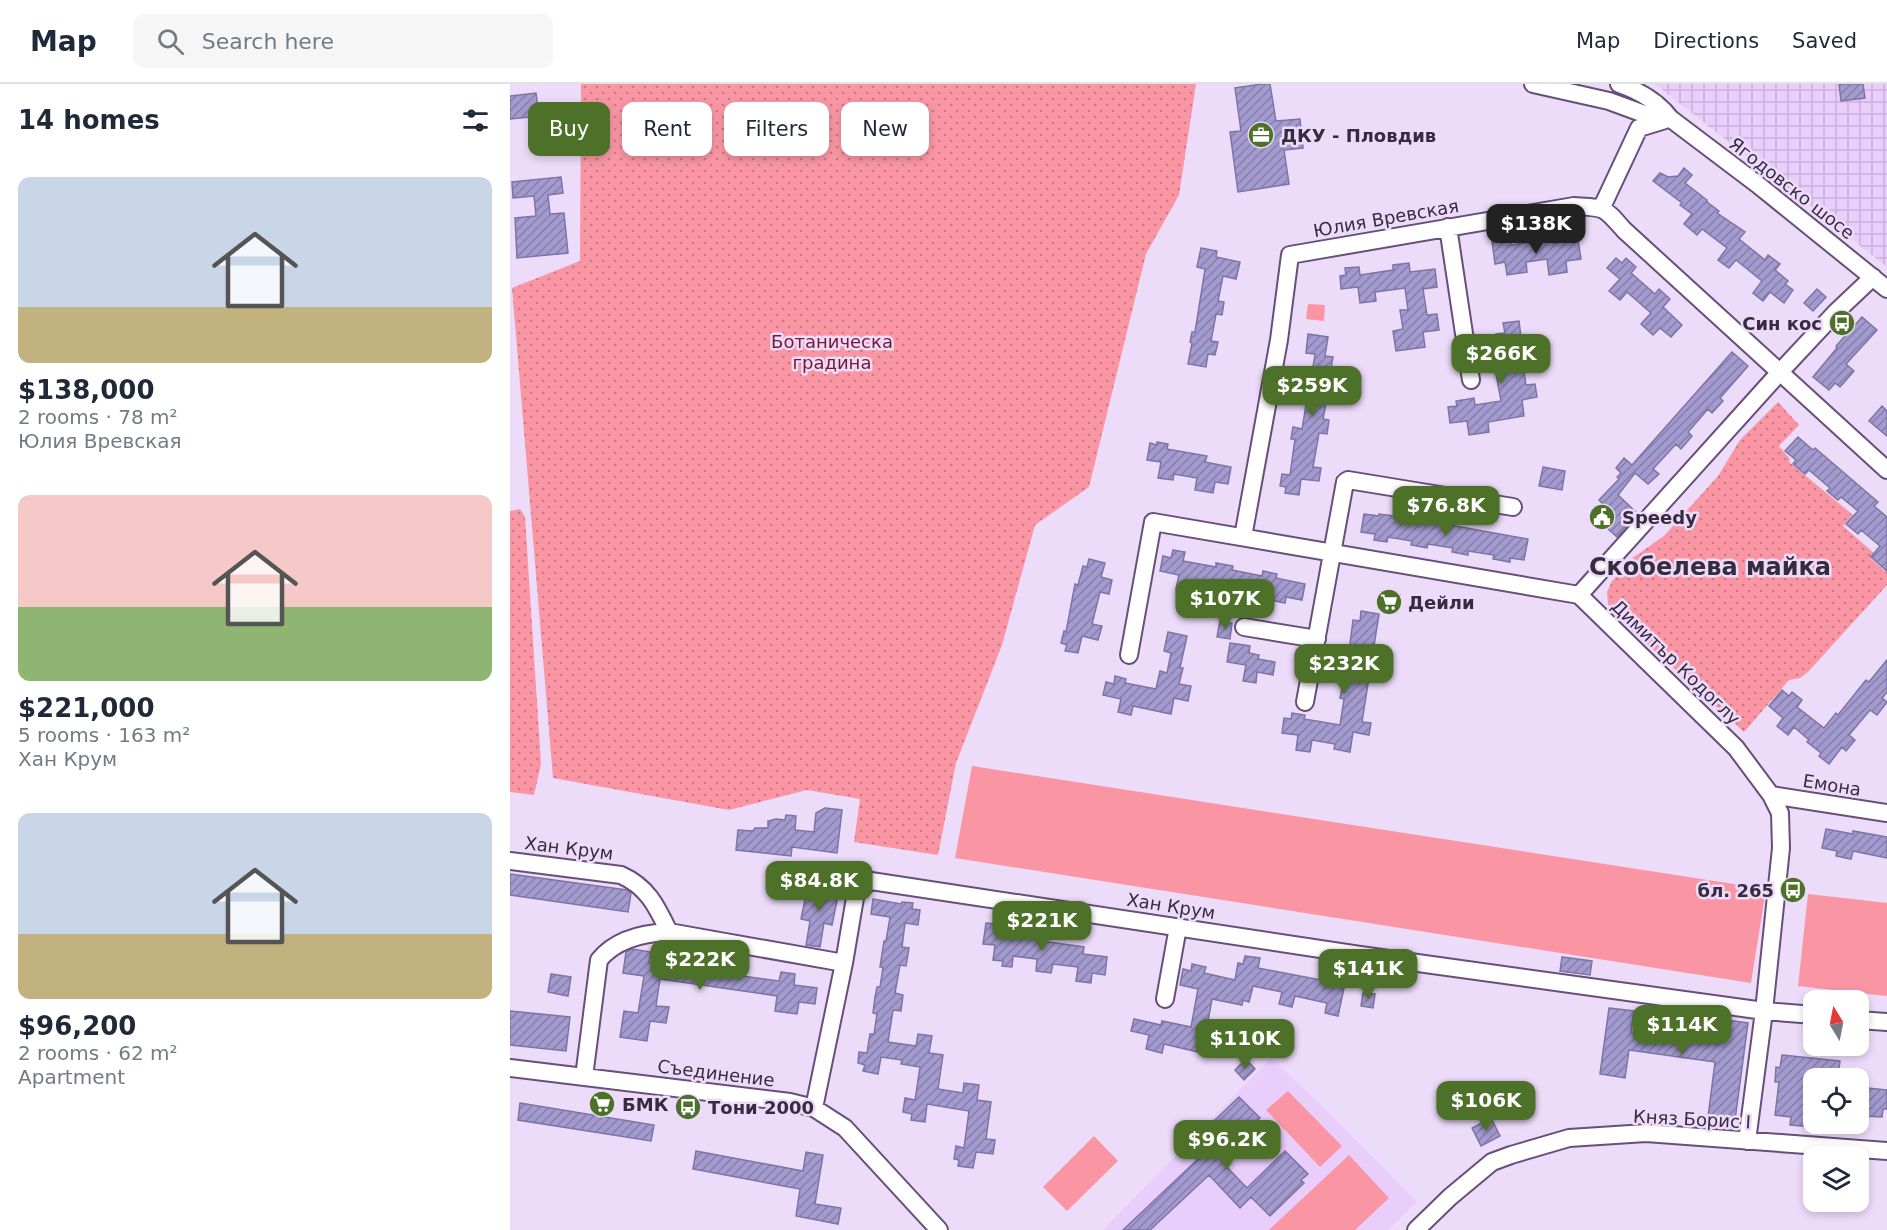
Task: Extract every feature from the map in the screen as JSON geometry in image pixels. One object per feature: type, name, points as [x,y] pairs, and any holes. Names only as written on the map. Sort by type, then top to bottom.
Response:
[{"type":"street","name":"Ягодовско шосе","points":[[1533,84],[1615,103],[1647,115],[1671,119]]},
{"type":"street","name":"Ягодовско шосе","points":[[1619,84],[1662,107],[1671,119],[1757,184],[1887,289]]},
{"type":"street","points":[[1671,119],[1639,128],[1602,207],[1624,230],[1887,470]]},
{"type":"street","name":"Юлия Вревская","points":[[1243,537],[1279,340],[1290,255],[1565,207],[1602,207]]},
{"type":"street","points":[[1448,228],[1471,380]]},
{"type":"street","points":[[1129,655],[1153,522],[1579,595],[1780,372],[1836,312],[1873,278]]},
{"type":"street","points":[[1305,702],[1345,482],[1348,480],[1513,507]]},
{"type":"street","name":"Димитър Кодоглу","points":[[1579,595],[1736,748],[1771,795],[1780,813],[1781,848],[1764,1011],[1747,1141]]},
{"type":"street","points":[[1244,627],[1317,639]]},
{"type":"street","name":"Емона","points":[[1771,795],[1887,813]]},
{"type":"street","name":"Хан Крум","points":[[510,861],[621,875],[635,881],[656,906],[669,932]]},
{"type":"street","name":"Хан Крум","points":[[814,1108],[856,892],[871,881],[1360,955],[1764,1011],[1803,1014]]},
{"type":"street","points":[[1165,999],[1178,927]]},
{"type":"street","points":[[584,1077],[599,960],[606,951],[633,937],[648,933],[669,932],[844,963]]},
{"type":"street","points":[[1869,1021],[1887,1022]]},
{"type":"street","name":"Съединение","points":[[510,1068],[790,1102],[814,1108],[845,1128],[939,1230]]},
{"type":"street","name":"Княз Борис I","points":[[1416,1230],[1492,1162],[1569,1138],[1646,1133],[1887,1150]]},
{"type":"shaded area","points":[[1655,84],[1887,84],[1887,267]]},
{"type":"shaded area","points":[[1271,1058],[1417,1202],[1388,1230],[1103,1230]]},
{"type":"green space","name":"Ботаническа градина","points":[[581,84],[1196,84],[1179,195],[1146,254],[1089,487],[1035,525],[1002,645],[956,763],[938,855],[854,842],[860,799],[807,790],[729,810],[553,778],[512,288],[580,261],[581,156],[610,156],[610,102],[581,102]]},
{"type":"green space","points":[[1308,304],[1325,305],[1324,321],[1306,319]]},
{"type":"green space","points":[[1778,402],[1799,425],[1779,446],[1790,459],[1789,462],[1853,515],[1843,526],[1874,553],[1870,558],[1885,571],[1887,569],[1887,585],[1808,672],[1800,678],[1789,680],[1744,732],[1612,612],[1608,604],[1607,592],[1612,581],[1634,557],[1664,536],[1718,476],[1740,440]]},
{"type":"green space","points":[[520,509],[525,517],[541,764],[534,795],[510,792],[510,511]]},
{"type":"green space","points":[[972,766],[1766,889],[1751,983],[955,858]]},
{"type":"green space","points":[[1808,894],[1887,903],[1887,996],[1869,994],[1869,990],[1834,990],[1798,986]]},
{"type":"green space","points":[[1288,1091],[1342,1146],[1320,1167],[1266,1110]]},
{"type":"green space","points":[[1094,1136],[1118,1161],[1067,1211],[1043,1187]]},
{"type":"green space","points":[[1349,1155],[1389,1198],[1355,1230],[1269,1230]]},
{"type":"building","points":[[1270,84],[1276,121],[1300,119],[1303,148],[1284,150],[1289,184],[1238,192],[1230,132],[1241,131],[1235,88]]},
{"type":"building","points":[[1839,84],[1863,84],[1865,98],[1841,101]]},
{"type":"building","points":[[536,93],[537,102],[528,102],[528,117],[510,119],[510,96]]},
{"type":"building","points":[[1684,168],[1692,175],[1685,183],[1719,211],[1717,213],[1745,232],[1739,239],[1765,260],[1768,255],[1780,264],[1775,270],[1788,281],[1785,284],[1793,290],[1784,303],[1770,292],[1763,301],[1753,293],[1762,281],[1736,260],[1729,268],[1718,260],[1727,248],[1702,229],[1697,235],[1684,224],[1692,214],[1680,205],[1682,203],[1653,181],[1660,173],[1668,177],[1678,176]]},
{"type":"building","points":[[561,177],[563,193],[548,195],[550,214],[564,213],[568,253],[517,258],[515,218],[536,216],[534,196],[513,198],[512,182]]},
{"type":"building","points":[[1510,238],[1511,245],[1552,239],[1553,243],[1578,240],[1581,259],[1566,261],[1567,272],[1549,275],[1547,259],[1526,262],[1527,272],[1507,275],[1505,262],[1495,264],[1492,241]]},
{"type":"building","points":[[1201,248],[1217,251],[1216,257],[1240,262],[1236,279],[1223,276],[1218,301],[1224,302],[1222,315],[1216,314],[1211,341],[1218,342],[1215,355],[1208,354],[1206,367],[1188,364],[1192,343],[1190,342],[1192,332],[1195,332],[1205,269],[1197,267]]},
{"type":"building","points":[[1616,258],[1622,263],[1626,258],[1636,267],[1631,273],[1655,294],[1659,289],[1670,299],[1663,307],[1682,325],[1671,337],[1660,328],[1653,335],[1641,324],[1651,313],[1627,292],[1620,300],[1609,291],[1620,279],[1607,268]]},
{"type":"building","points":[[1409,263],[1410,272],[1435,269],[1437,287],[1423,289],[1427,315],[1437,314],[1439,330],[1423,332],[1425,347],[1396,351],[1393,331],[1403,329],[1400,310],[1408,310],[1405,288],[1375,292],[1376,301],[1360,303],[1358,287],[1341,289],[1340,276],[1346,275],[1345,268],[1359,267],[1360,275],[1393,270],[1393,265]]},
{"type":"building","points":[[1817,289],[1826,297],[1813,311],[1804,303]]},
{"type":"building","points":[[1862,317],[1877,330],[1846,364],[1854,371],[1840,387],[1835,383],[1829,390],[1813,377]]},
{"type":"building","points":[[1519,321],[1521,337],[1531,335],[1533,349],[1521,351],[1526,385],[1535,384],[1537,397],[1522,400],[1524,416],[1488,422],[1489,432],[1469,435],[1467,421],[1450,423],[1448,407],[1457,406],[1456,401],[1474,398],[1475,405],[1501,401],[1492,352],[1498,351],[1496,334],[1505,333],[1503,323]]},
{"type":"building","points":[[1308,334],[1328,337],[1325,356],[1333,357],[1330,374],[1344,376],[1341,389],[1329,387],[1323,419],[1329,420],[1327,434],[1319,433],[1313,467],[1321,468],[1319,481],[1301,479],[1299,495],[1285,493],[1286,487],[1280,486],[1282,474],[1290,475],[1295,439],[1291,439],[1293,427],[1302,429],[1308,393],[1304,393],[1307,379],[1311,380],[1315,354],[1306,353]]},
{"type":"building","points":[[1732,352],[1748,366],[1720,398],[1723,401],[1712,413],[1708,409],[1688,432],[1692,436],[1681,449],[1676,444],[1653,469],[1659,474],[1648,484],[1635,473],[1618,495],[1638,514],[1617,537],[1597,519],[1601,515],[1598,512],[1604,505],[1599,500],[1619,479],[1617,477],[1621,473],[1616,468],[1624,458],[1632,465]]},
{"type":"building","points":[[1882,406],[1887,411],[1887,436],[1869,421]]},
{"type":"building","points":[[1798,437],[1813,450],[1815,448],[1878,502],[1874,506],[1887,517],[1887,571],[1871,557],[1880,546],[1861,530],[1858,534],[1846,524],[1858,511],[1841,497],[1838,500],[1827,491],[1830,488],[1809,470],[1805,474],[1793,464],[1796,460],[1785,451]]},
{"type":"building","points":[[1157,442],[1168,444],[1167,449],[1207,456],[1205,462],[1231,467],[1228,484],[1215,482],[1213,493],[1195,490],[1197,478],[1174,474],[1173,480],[1158,478],[1161,462],[1147,460],[1150,443],[1157,445]]},
{"type":"building","points":[[1543,467],[1565,471],[1562,490],[1539,486]]},
{"type":"building","points":[[1364,514],[1394,516],[1394,518],[1422,523],[1422,520],[1528,539],[1524,560],[1510,558],[1510,562],[1493,559],[1494,555],[1468,551],[1468,555],[1452,552],[1453,548],[1428,544],[1427,548],[1411,545],[1412,541],[1388,537],[1387,542],[1374,540],[1375,534],[1361,532]]},
{"type":"building","points":[[1173,550],[1185,552],[1183,561],[1216,567],[1216,563],[1233,566],[1232,570],[1262,576],[1263,571],[1277,574],[1276,578],[1305,584],[1302,600],[1286,597],[1285,603],[1270,600],[1271,595],[1242,589],[1241,596],[1223,593],[1225,587],[1190,580],[1188,591],[1176,589],[1179,575],[1160,571],[1163,556],[1171,558]]},
{"type":"building","points":[[1089,559],[1105,563],[1101,577],[1112,580],[1109,594],[1100,592],[1092,624],[1102,626],[1098,640],[1082,636],[1078,653],[1065,651],[1067,645],[1061,643],[1064,631],[1066,632],[1075,584],[1078,585],[1083,566],[1087,567]]},
{"type":"building","name":"Дейли","points":[[1381,592],[1400,595],[1397,612],[1378,608]]},
{"type":"building","points":[[1361,611],[1379,614],[1362,722],[1371,723],[1369,735],[1353,732],[1350,752],[1334,749],[1335,744],[1312,740],[1310,752],[1296,750],[1298,735],[1282,733],[1284,718],[1291,719],[1292,713],[1305,715],[1304,719],[1340,725],[1344,699],[1340,698],[1347,667],[1353,620],[1360,621]]},
{"type":"building","points":[[1220,621],[1232,623],[1230,639],[1217,637]]},
{"type":"building","points":[[1168,632],[1187,636],[1179,684],[1191,686],[1188,701],[1174,698],[1171,714],[1133,706],[1131,715],[1118,712],[1121,699],[1103,695],[1106,682],[1114,684],[1115,676],[1126,679],[1125,683],[1156,689],[1160,671],[1167,673],[1171,653],[1164,651]]},
{"type":"building","points":[[1230,643],[1250,646],[1249,653],[1259,655],[1258,659],[1275,662],[1273,675],[1257,672],[1256,683],[1243,681],[1246,665],[1227,662]]},
{"type":"building","points":[[1887,660],[1887,692],[1882,698],[1887,702],[1877,715],[1870,710],[1849,735],[1855,740],[1846,751],[1842,747],[1829,764],[1819,756],[1821,753],[1807,742],[1809,740],[1794,727],[1788,735],[1777,726],[1783,718],[1769,706],[1782,690],[1789,696],[1792,692],[1802,700],[1797,707],[1824,728],[1836,713],[1838,715],[1866,680],[1869,682]]},
{"type":"building","points":[[825,808],[842,810],[837,853],[792,847],[791,856],[736,850],[738,830],[753,831],[755,828],[768,828],[768,821],[785,820],[786,815],[796,816],[795,830],[814,832],[816,813]]},
{"type":"building","points":[[1826,829],[1887,837],[1887,858],[1853,851],[1851,859],[1836,856],[1837,851],[1822,848]]},
{"type":"building","points":[[510,874],[627,890],[631,893],[628,912],[510,895]]},
{"type":"building","points":[[808,885],[839,891],[832,925],[824,923],[820,947],[806,945],[810,921],[801,919]]},
{"type":"building","points":[[873,899],[901,904],[902,902],[913,903],[912,909],[920,910],[918,925],[905,923],[902,947],[909,948],[906,966],[900,965],[895,993],[903,995],[901,1011],[893,1010],[888,1042],[916,1046],[918,1034],[932,1036],[929,1053],[943,1055],[938,1089],[963,1093],[964,1083],[979,1085],[977,1100],[991,1102],[986,1139],[995,1140],[993,1154],[976,1152],[973,1168],[958,1166],[959,1160],[954,1159],[956,1146],[964,1148],[969,1111],[927,1104],[925,1122],[911,1120],[912,1114],[903,1112],[905,1098],[915,1100],[920,1067],[901,1064],[902,1060],[881,1057],[878,1074],[863,1071],[865,1065],[858,1063],[859,1052],[867,1053],[870,1034],[874,1034],[877,1014],[873,1013],[875,997],[877,987],[880,987],[883,967],[880,967],[890,917],[871,914]]},
{"type":"building","points":[[986,923],[1003,925],[1003,930],[1043,935],[1042,941],[1084,947],[1083,954],[1107,957],[1105,975],[1092,973],[1091,983],[1076,981],[1078,967],[1053,964],[1051,973],[1036,971],[1037,959],[1013,956],[1012,967],[1002,966],[1003,961],[993,960],[995,945],[983,944]]},
{"type":"building","points":[[632,949],[651,952],[649,963],[779,981],[781,972],[795,974],[794,985],[817,988],[815,1004],[799,1002],[797,1014],[775,1011],[777,996],[660,979],[656,1006],[669,1007],[666,1023],[650,1021],[647,1041],[620,1037],[624,1011],[638,1013],[644,976],[623,973],[626,952]]},
{"type":"building","points":[[1245,956],[1260,958],[1258,968],[1321,980],[1322,976],[1335,979],[1333,986],[1344,988],[1338,1016],[1325,1013],[1327,1003],[1295,996],[1292,1007],[1279,1004],[1282,992],[1253,986],[1249,1002],[1243,1000],[1242,1005],[1212,999],[1208,1021],[1220,1024],[1217,1038],[1202,1034],[1198,1052],[1164,1044],[1162,1053],[1146,1049],[1149,1035],[1131,1031],[1134,1019],[1161,1025],[1162,1021],[1191,1027],[1198,989],[1180,985],[1183,969],[1191,971],[1192,964],[1206,967],[1204,973],[1235,980],[1238,963],[1243,964]]},
{"type":"building","points":[[1562,957],[1592,961],[1590,975],[1560,971]]},
{"type":"building","points":[[551,974],[571,977],[568,996],[548,992]]},
{"type":"building","points":[[1363,993],[1375,994],[1373,1008],[1361,1006]]},
{"type":"building","points":[[1609,1008],[1634,1011],[1631,1032],[1717,1044],[1720,1019],[1748,1023],[1735,1120],[1708,1117],[1715,1062],[1629,1050],[1625,1078],[1600,1074]]},
{"type":"building","points":[[510,1011],[570,1017],[566,1051],[510,1045]]},
{"type":"building","points":[[1782,1055],[1840,1061],[1839,1068],[1803,1068],[1803,1126],[1790,1125],[1791,1117],[1775,1115],[1779,1082],[1775,1082],[1776,1067],[1780,1068]]},
{"type":"building","points":[[1246,1059],[1255,1069],[1244,1080],[1235,1070]]},
{"type":"building","points":[[1869,1088],[1887,1090],[1887,1109],[1883,1109],[1882,1117],[1869,1116]]},
{"type":"building","points":[[1239,1097],[1260,1118],[1225,1151],[1229,1156],[1222,1162],[1247,1188],[1285,1151],[1308,1174],[1301,1180],[1304,1183],[1270,1216],[1251,1197],[1240,1208],[1209,1175],[1150,1230],[1123,1230],[1197,1160],[1193,1155],[1202,1146],[1195,1139]]},
{"type":"building","points":[[520,1103],[654,1125],[651,1141],[518,1120]]},
{"type":"building","points":[[1491,1118],[1500,1136],[1481,1146],[1472,1128]]},
{"type":"building","points":[[696,1151],[803,1171],[806,1152],[823,1155],[815,1204],[841,1208],[838,1224],[796,1216],[800,1189],[693,1169]]},
{"type":"place","name":"ДКУ - Пловдив","points":[[1261,135]]},
{"type":"place","name":"Син кос","points":[[1842,323]]},
{"type":"place","name":"Speedy","points":[[1602,517]]},
{"type":"place","name":"Дейли","points":[[1389,602]]},
{"type":"place","name":"бл. 265","points":[[1793,890]]},
{"type":"place","name":"БМК","points":[[602,1104]]},
{"type":"place","name":"Тони 2000","points":[[688,1107]]},
{"type":"district","name":"Скобелева майка","points":[[1710,567]]}]
